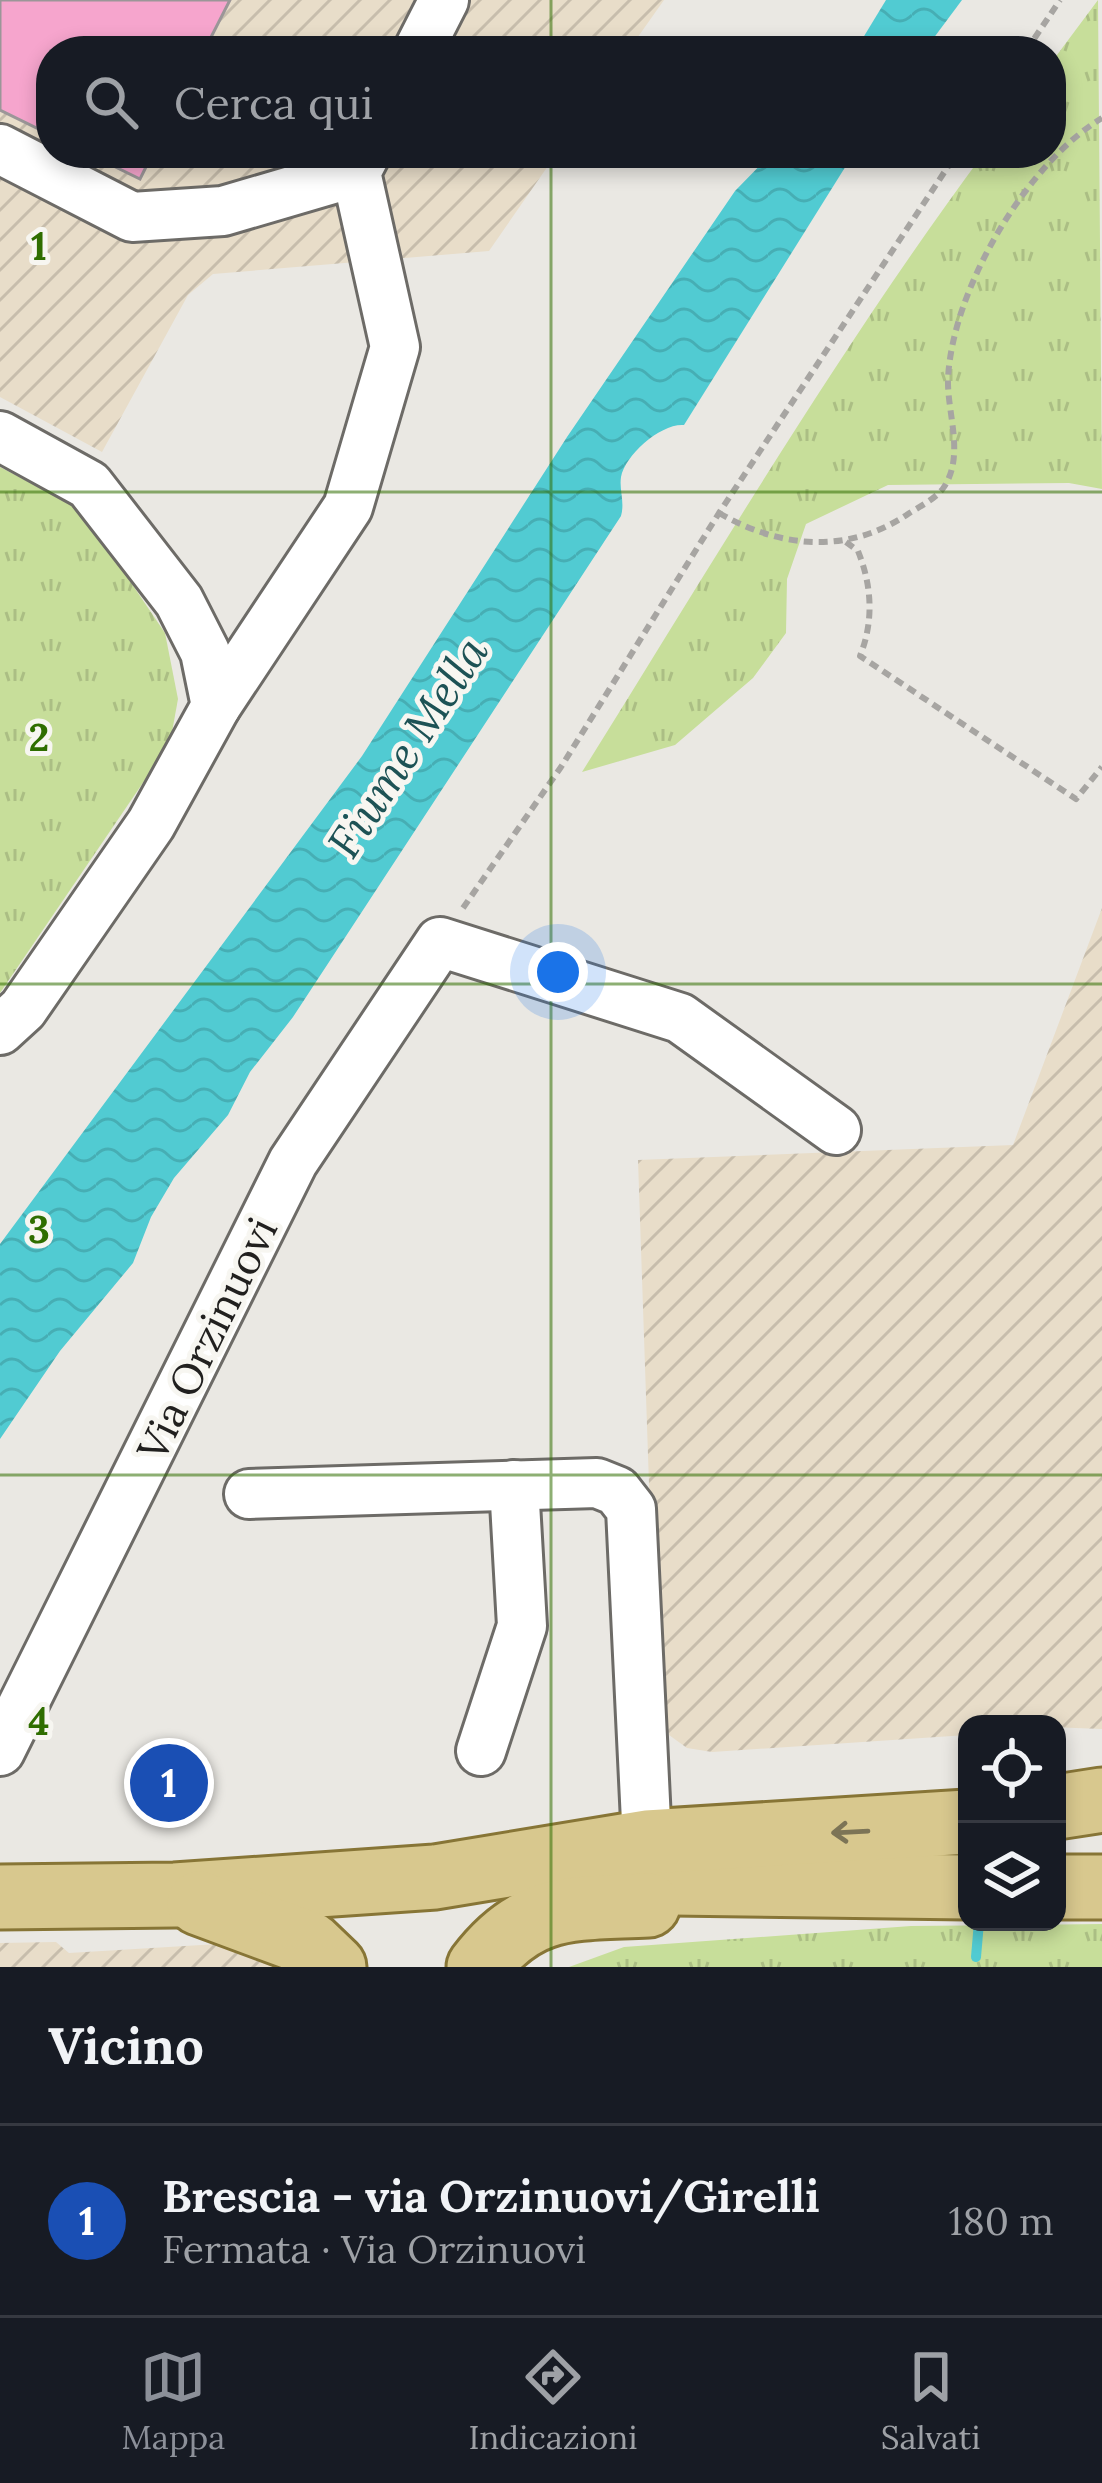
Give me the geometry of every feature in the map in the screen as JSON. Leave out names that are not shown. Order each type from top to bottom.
[{"type":"main road","points":[[1066,1806],[1102,1800]]},
{"type":"main road","points":[[0,1897],[175,1895],[435,1877],[647,1842],[958,1823]]},
{"type":"main road","points":[[435,1877],[743,1886],[958,1886]]},
{"type":"main road","points":[[479,1967],[523,1922],[553,1910],[680,1903],[743,1886]]},
{"type":"main road","points":[[534,1967],[583,1934],[677,1919],[743,1886]]},
{"type":"main road","points":[[1066,1886],[1102,1886]]},
{"type":"main road","points":[[175,1895],[310,1944],[334,1967]]},
{"type":"street","points":[[426,36],[444,0]]},
{"type":"street","points":[[0,149],[36,168]]},
{"type":"street","points":[[37,168],[132,217],[223,211],[347,168]]},
{"type":"street","points":[[0,1030],[23,1009],[151,824],[216,706],[348,507],[394,347],[362,168]]},
{"type":"street","points":[[0,436],[89,485],[179,601],[205,652],[216,706]]},
{"type":"street","points":[[440,942],[680,1018],[836,1130]]},
{"type":"street","name":"Via Orzinuovi","points":[[0,1751],[293,1162],[440,942]]},
{"type":"street","points":[[249,1494],[597,1484],[616,1491],[631,1508],[647,1842]]},
{"type":"street","points":[[481,1751],[522,1626],[514,1485]]},
{"type":"path","points":[[1036,36],[1060,0]]},
{"type":"path","points":[[1066,152],[1102,118]]},
{"type":"path","points":[[440,942],[561,767],[719,513],[947,168]]},
{"type":"path","points":[[719,513],[782,541],[844,541],[898,521],[944,488],[955,449],[948,377],[963,300],[1036,181],[1050,168]]},
{"type":"path","points":[[844,541],[858,551],[866,571],[870,630],[860,656],[1076,799],[1102,767]]},
{"type":"shaded area","points":[[0,0],[664,0],[639,36],[36,36],[36,168],[547,168],[489,251],[213,274],[188,295],[102,452],[0,397]]},
{"type":"shaded area","points":[[1102,908],[1102,1729],[1066,1728],[1066,1715],[958,1715],[958,1736],[712,1752],[687,1748],[669,1735],[656,1691],[638,1160],[1013,1145]]},
{"type":"shaded area","points":[[56,1942],[69,1953],[251,1942],[274,1967],[0,1967],[0,1943]]},
{"type":"green space","points":[[1098,0],[1102,489],[1069,483],[888,485],[806,524],[787,579],[786,633],[753,678],[675,745],[582,772],[827,381],[973,168],[1066,168],[1066,43]]},
{"type":"green space","points":[[0,467],[82,510],[165,633],[178,699],[170,743],[0,993]]},
{"type":"green space","points":[[1066,1924],[1102,1924],[1102,1967],[569,1967],[624,1947],[911,1926],[1066,1931]]},
{"type":"water","points":[[886,0],[962,0],[935,36],[864,36]]},
{"type":"water","name":"Fiume Mella","points":[[757,168],[845,168],[684,425],[655,435],[629,459],[621,477],[621,516],[293,1017],[250,1072],[228,1115],[174,1178],[151,1217],[133,1263],[60,1351],[0,1439],[0,1244],[362,756],[567,437],[735,191]]},
{"type":"building","points":[[0,0],[230,0],[212,36],[36,36],[36,128],[0,110]]},
{"type":"building","points":[[118,168],[146,168],[140,179]]},
{"type":"waterway","points":[[976,1957],[978,1931]]},
{"type":"place","name":"Brescia - via Orzinuovi/Girelli","points":[[169,1783]]}]
